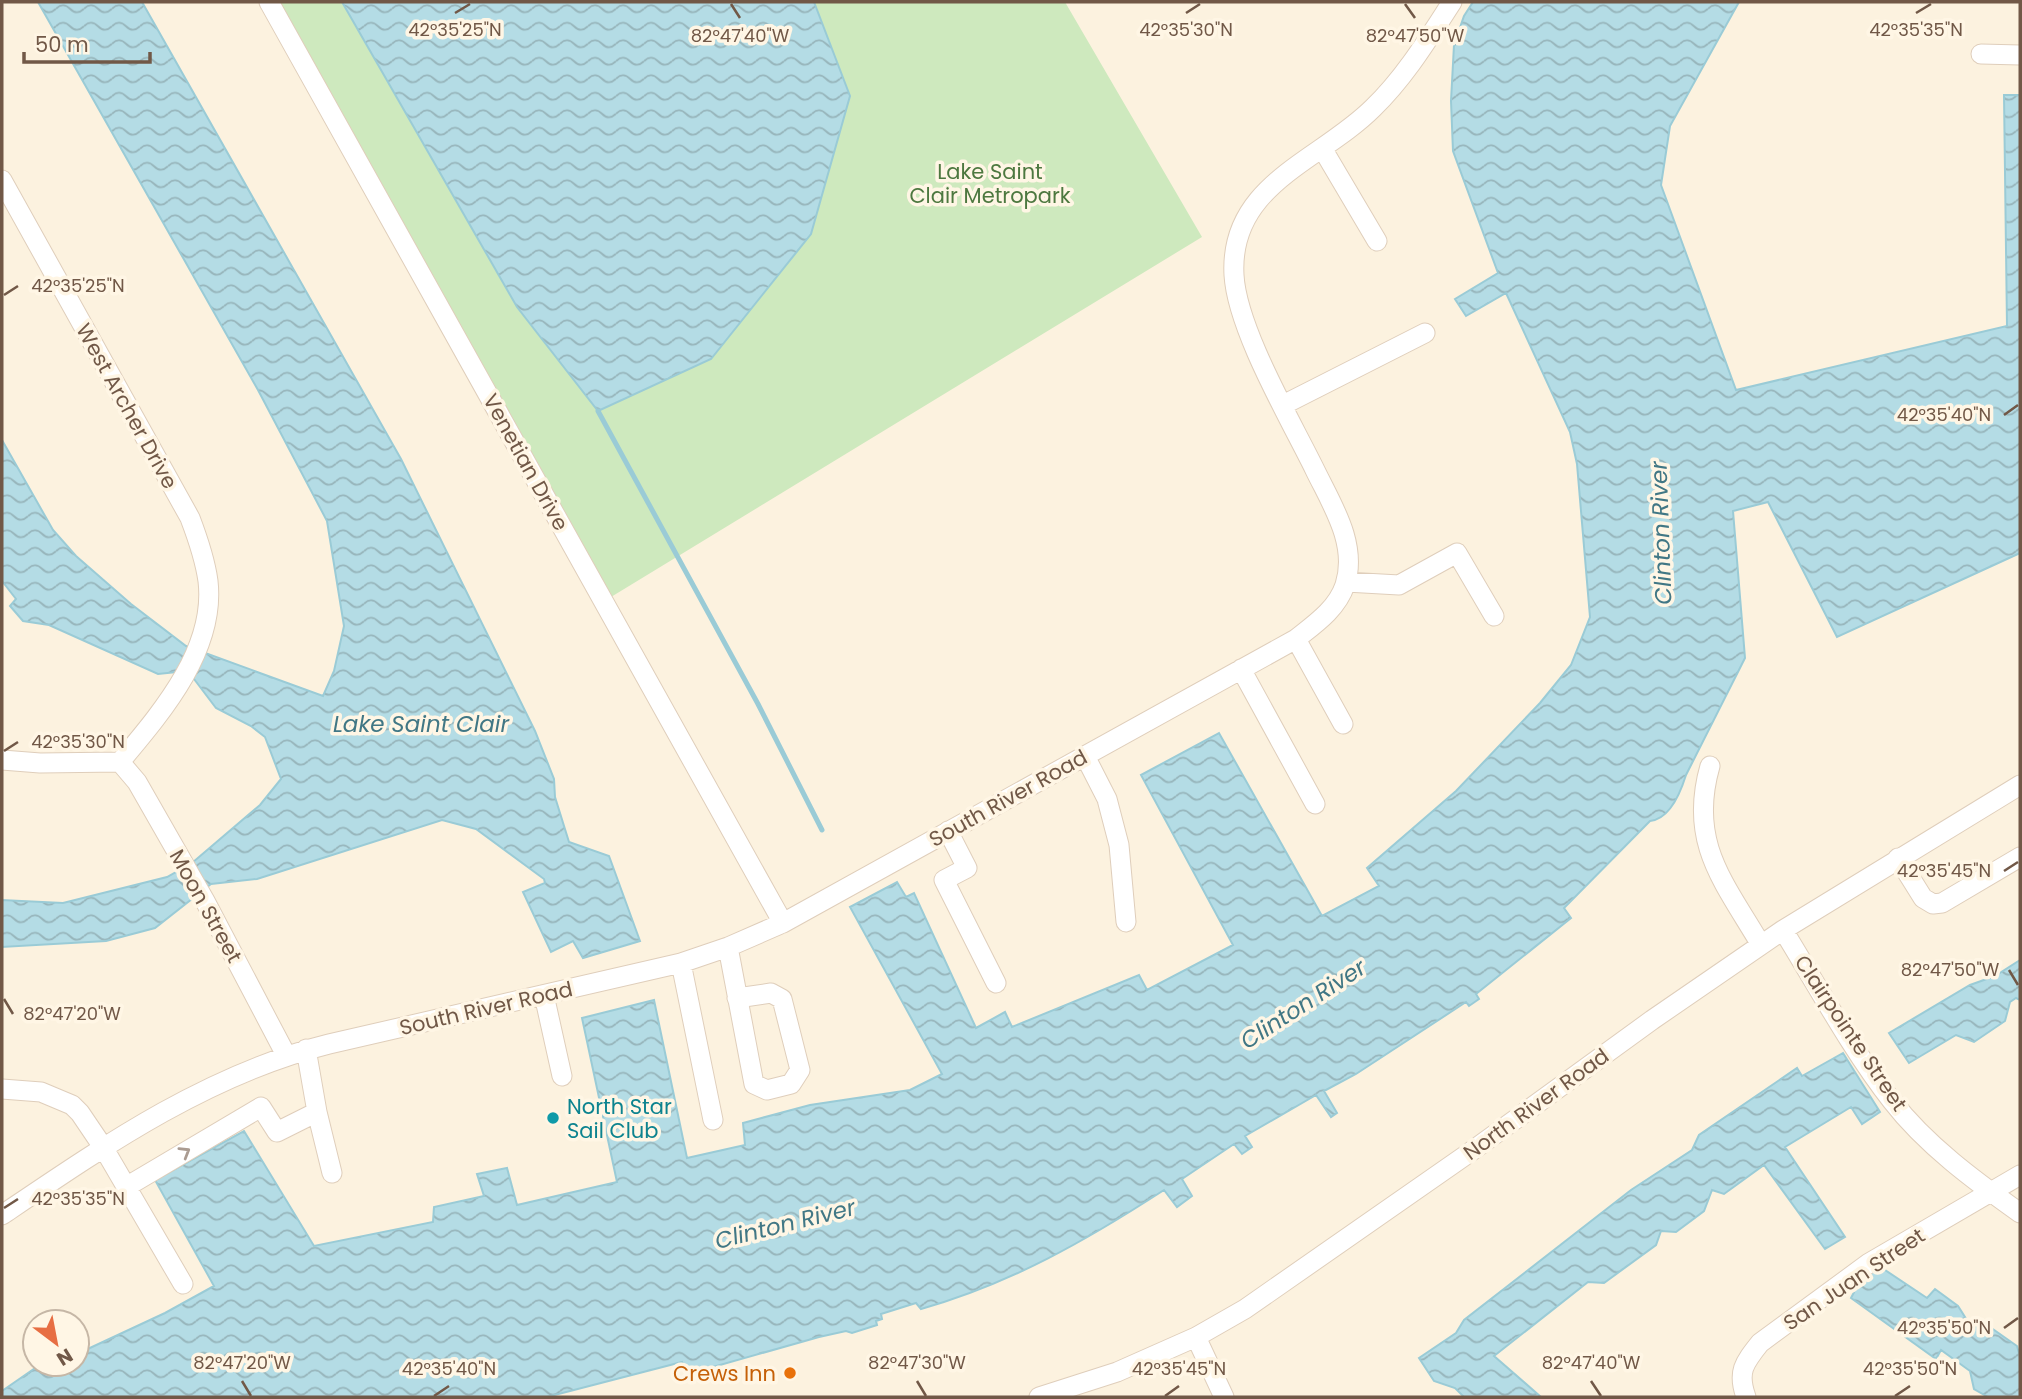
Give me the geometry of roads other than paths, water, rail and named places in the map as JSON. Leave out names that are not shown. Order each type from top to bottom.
[{"type":"street","name":"Venetian Drive","points":[[269,2],[783,923]]},
{"type":"street","name":"South River Road","points":[[2,1215],[103,1147],[232,1076],[286,1055],[681,963],[728,947],[783,923],[1296,639],[1323,618],[1346,582],[1349,554],[1340,521],[1259,354],[1241,310],[1234,277],[1235,250],[1247,214],[1260,197],[1276,181],[1370,111],[1391,91],[1414,62],[1452,2]]},
{"type":"street","points":[[1981,54],[2020,55]]},
{"type":"street","points":[[1322,148],[1377,241]]},
{"type":"street","name":"West Archer Drive","points":[[2,180],[190,518],[201,547],[208,583],[205,618],[198,643],[182,680],[163,711],[120,762]]},
{"type":"street","points":[[1283,405],[1425,333]]},
{"type":"street","points":[[1346,582],[1399,585],[1457,553],[1494,616]]},
{"type":"street","points":[[1296,639],[1343,724]]},
{"type":"street","points":[[1241,669],[1315,804]]},
{"type":"street","points":[[1085,756],[1107,799],[1119,845],[1126,922]]},
{"type":"street","points":[[2,760],[40,763],[120,762]]},
{"type":"street","name":"Moon Street","points":[[120,762],[137,782],[205,901],[286,1055]]},
{"type":"street","points":[[1710,766],[1702,804],[1708,849],[1717,871],[1762,944]]},
{"type":"street","name":"North River Road","points":[[1039,1397],[1117,1372],[1196,1337],[1245,1309],[1762,944],[2020,785]]},
{"type":"street","points":[[948,831],[967,868],[944,880],[996,983]]},
{"type":"street","points":[[1898,858],[1923,898],[1933,904],[1942,903],[2020,857]]},
{"type":"street","name":"Clairpointe Street","points":[[1783,930],[1893,1102],[1924,1136],[2020,1213]]},
{"type":"street","points":[[728,947],[737,998],[754,1084],[768,1090],[791,1084],[800,1070],[782,999],[771,993],[737,998]]},
{"type":"street","points":[[681,963],[713,1120]]},
{"type":"street","points":[[544,995],[562,1076]]},
{"type":"street","points":[[306,1049],[317,1112],[332,1172]]},
{"type":"street","points":[[2,1089],[41,1092],[72,1105],[103,1147],[183,1284]]},
{"type":"street","points":[[126,1187],[261,1107],[277,1132],[317,1112]]},
{"type":"street","name":"San Juan Street","points":[[1746,1397],[1740,1378],[1747,1359],[1760,1343],[1869,1263],[2020,1175]]},
{"type":"street","points":[[1196,1337],[1224,1397]]},
{"type":"water","name":"Lake Saint Clair","points":[[38,2],[142,2],[401,459],[535,731],[554,779],[555,797],[569,842],[609,856],[640,941],[583,958],[573,941],[551,952],[523,892],[545,883],[544,879],[476,829],[442,820],[257,879],[211,884],[155,928],[106,941],[2,947],[2,900],[63,903],[167,877],[192,863],[260,805],[281,779],[265,737],[251,726],[216,708],[194,679],[177,672],[158,674],[49,625],[23,621],[10,606],[16,599],[2,581],[2,440],[53,530],[76,556],[131,604],[186,646],[323,696],[334,671],[344,626],[327,521],[258,390]]},
{"type":"water","points":[[342,2],[814,2],[850,96],[811,234],[711,359],[598,411],[517,307]]},
{"type":"water","name":"Clinton River","points":[[1473,2],[1739,2],[1670,126],[1661,185],[1736,390],[2007,326],[2004,95],[2020,95],[2020,553],[1837,637],[1768,502],[1733,511],[1745,658],[1669,810],[1650,821],[1564,908],[1571,918],[1476,994],[1479,999],[1469,1006],[1466,1002],[1356,1074],[1324,1091],[1337,1113],[1331,1117],[1316,1095],[1245,1136],[1252,1147],[1242,1154],[1234,1144],[1182,1179],[1192,1196],[1177,1207],[1164,1190],[1077,1243],[986,1287],[921,1309],[916,1303],[881,1314],[882,1319],[876,1321],[877,1325],[852,1333],[846,1331],[819,1337],[688,1374],[682,1362],[547,1397],[2,1397],[2,1391],[21,1378],[91,1378],[91,1347],[165,1313],[214,1286],[155,1180],[244,1131],[314,1246],[433,1222],[434,1207],[484,1196],[477,1174],[507,1168],[517,1205],[617,1182],[582,1018],[654,1000],[687,1158],[745,1145],[743,1123],[810,1105],[910,1090],[942,1074],[850,907],[897,882],[906,897],[914,893],[976,1028],[1005,1012],[1012,1027],[1139,975],[1147,990],[1233,945],[1141,775],[1219,733],[1322,916],[1379,886],[1367,868],[1456,791],[1540,703],[1571,665],[1590,617],[1577,464],[1570,432],[1506,293],[1466,316],[1455,299],[1498,273],[1453,151],[1451,101],[1454,45],[1464,16]]},
{"type":"water","points":[[2020,960],[2020,1000],[2016,998],[2010,1002],[2005,1021],[1974,1042],[1956,1035],[1909,1063],[1889,1033],[1970,985],[1995,976]]},
{"type":"water","points":[[1843,1053],[1880,1112],[1862,1124],[1851,1107],[1785,1147],[1845,1237],[1825,1249],[1764,1165],[1724,1194],[1712,1190],[1704,1211],[1676,1232],[1661,1231],[1656,1245],[1604,1283],[1588,1282],[1494,1356],[1541,1397],[1464,1397],[1455,1388],[1434,1381],[1419,1358],[1456,1333],[1464,1320],[1631,1190],[1692,1150],[1699,1135],[1797,1068],[1802,1076]]},
{"type":"water","points":[[1879,1266],[1927,1298],[1935,1289],[1958,1306],[1972,1328],[1984,1323],[2017,1346],[2020,1357],[2020,1397],[1988,1397],[1974,1389],[1970,1371],[1941,1350],[1936,1359],[1851,1298],[1860,1281]]},
{"type":"waterway","points":[[598,411],[758,704],[822,830]]},
{"type":"place","name":"North Star Sail Club","points":[[553,1118]]},
{"type":"place","name":"Crews Inn","points":[[790,1373]]},
{"type":"park label","name":"Lake Saint Clair Metropark","points":[[990,183]]}]
